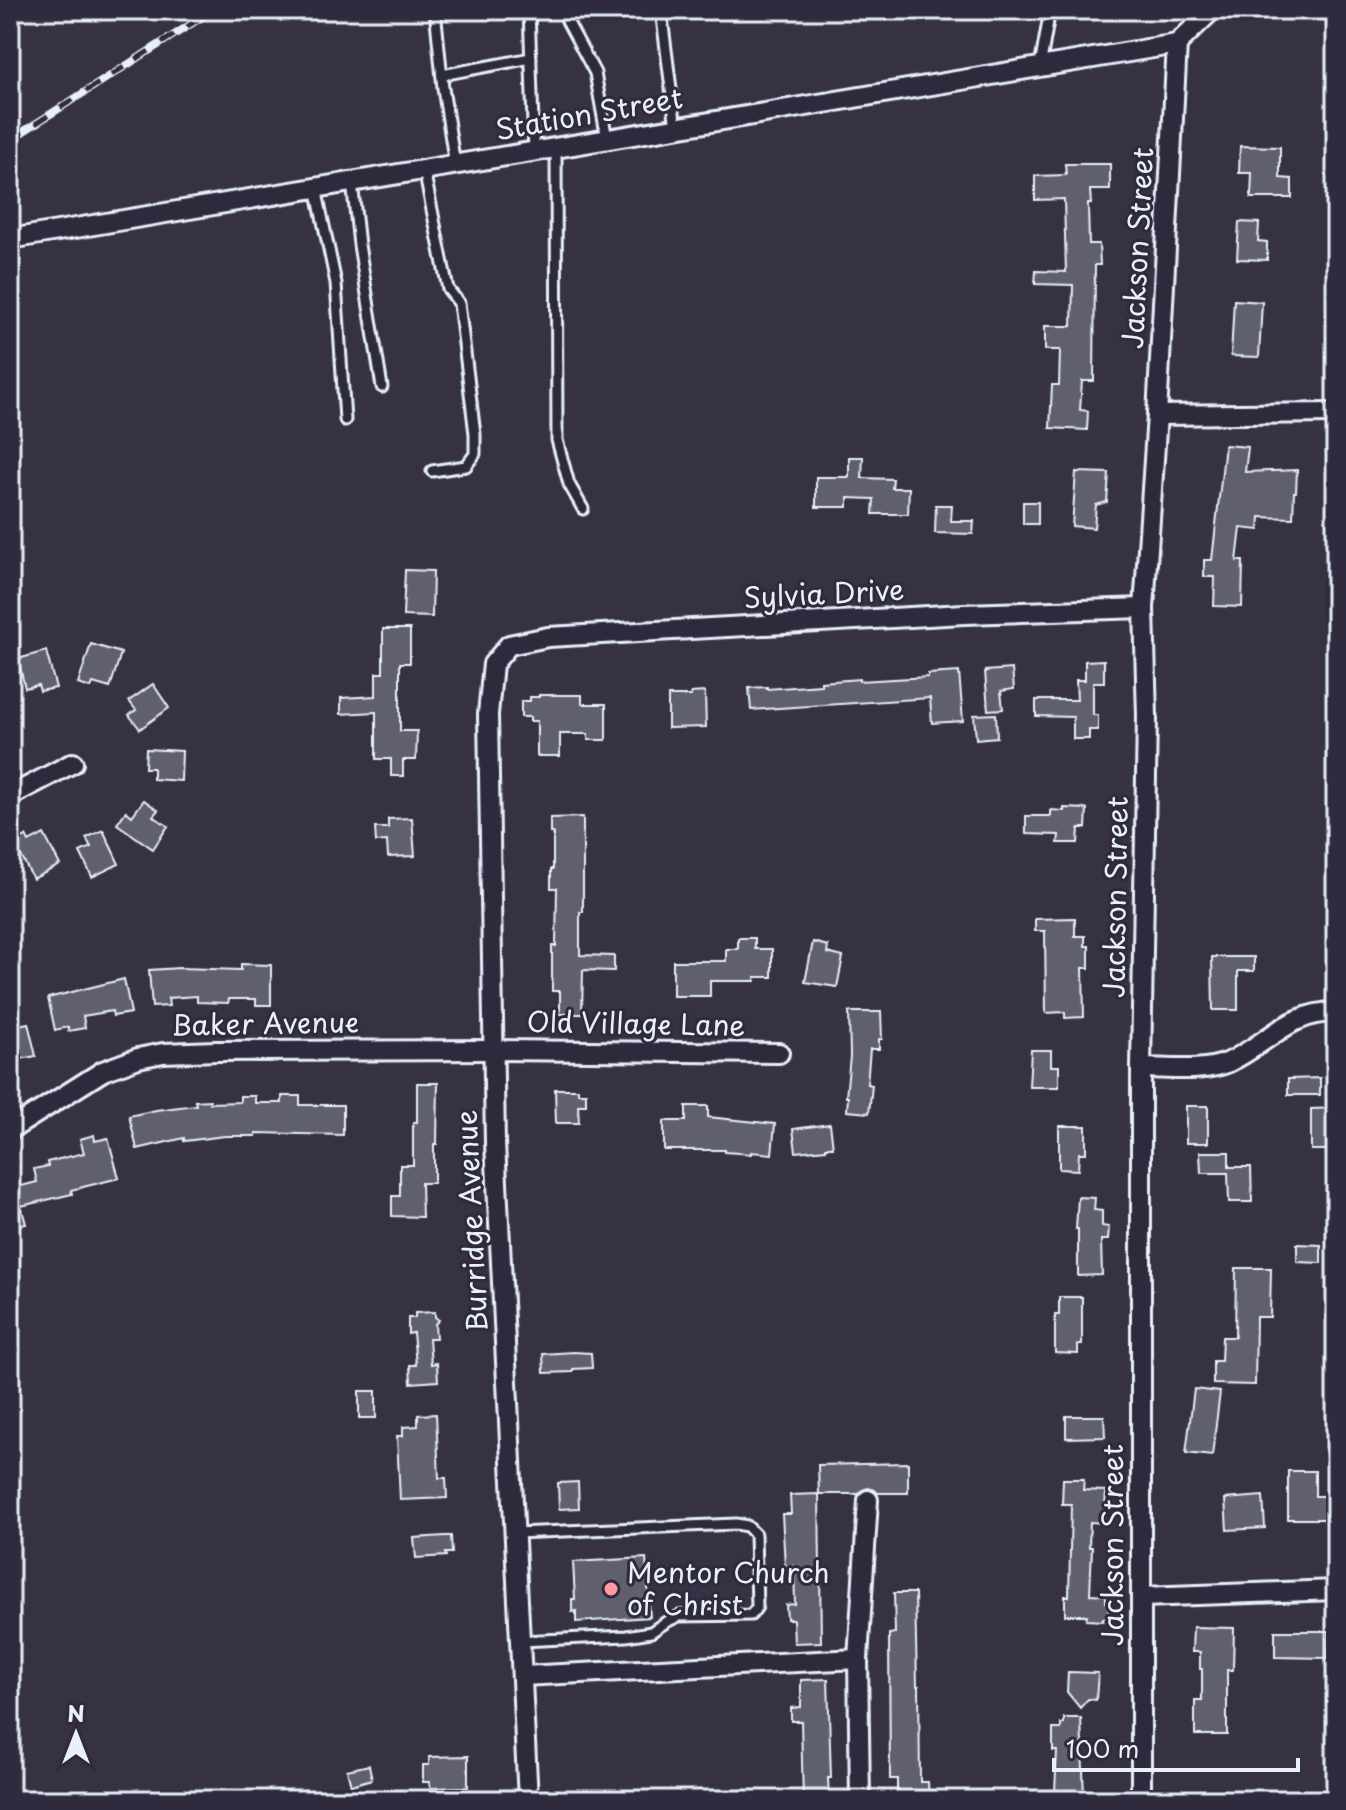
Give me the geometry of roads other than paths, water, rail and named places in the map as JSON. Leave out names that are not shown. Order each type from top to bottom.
[{"type":"street","points":[[1177,44],[1212,10]]},
{"type":"street","name":"Station Street","points":[[10,239],[1177,44]]},
{"type":"street","name":"Jackson Street","points":[[1141,1800],[1141,1068],[1147,717],[1144,608],[1177,44]]},
{"type":"street","points":[[1157,415],[1336,413]]},
{"type":"street","name":"Sylvia Drive","points":[[509,645],[548,637],[964,614],[1144,608]]},
{"type":"street","name":"Burridge Avenue","points":[[509,645],[493,664],[488,714],[495,1143],[528,1800]]},
{"type":"street","points":[[10,796],[73,763]]},
{"type":"street","points":[[1141,1068],[1211,1068],[1244,1053],[1291,1021],[1317,1013],[1336,1012]]},
{"type":"street","name":"Old Village Lane","points":[[494,1050],[779,1053]]},
{"type":"street","name":"Baker Avenue","points":[[10,1130],[103,1071],[163,1053],[494,1050]]},
{"type":"street","points":[[860,1800],[858,1659],[868,1500]]},
{"type":"street","points":[[1142,1597],[1336,1590]]},
{"type":"street","points":[[522,1676],[858,1659]]},
{"type":"lane","points":[[435,10],[455,165]]},
{"type":"lane","points":[[529,10],[534,152]]},
{"type":"lane","points":[[565,10],[567,21],[595,73],[607,139]]},
{"type":"lane","points":[[661,10],[676,128]]},
{"type":"lane","points":[[1040,67],[1050,10]]},
{"type":"lane","points":[[442,75],[531,58]]},
{"type":"lane","points":[[556,148],[557,440],[569,484],[583,509]]},
{"type":"lane","points":[[424,170],[448,289],[459,303],[475,434],[475,454],[466,466],[432,471]]},
{"type":"lane","points":[[352,182],[382,387]]},
{"type":"lane","points":[[316,188],[336,283],[345,420]]},
{"type":"lane","points":[[515,1533],[736,1524],[747,1526],[755,1534],[757,1607],[751,1615],[679,1616],[651,1632],[626,1636],[521,1641]]},
{"type":"railway","points":[[10,140],[213,10]]},
{"type":"place","name":"Mentor Church of Christ","points":[[611,1589]]}]
